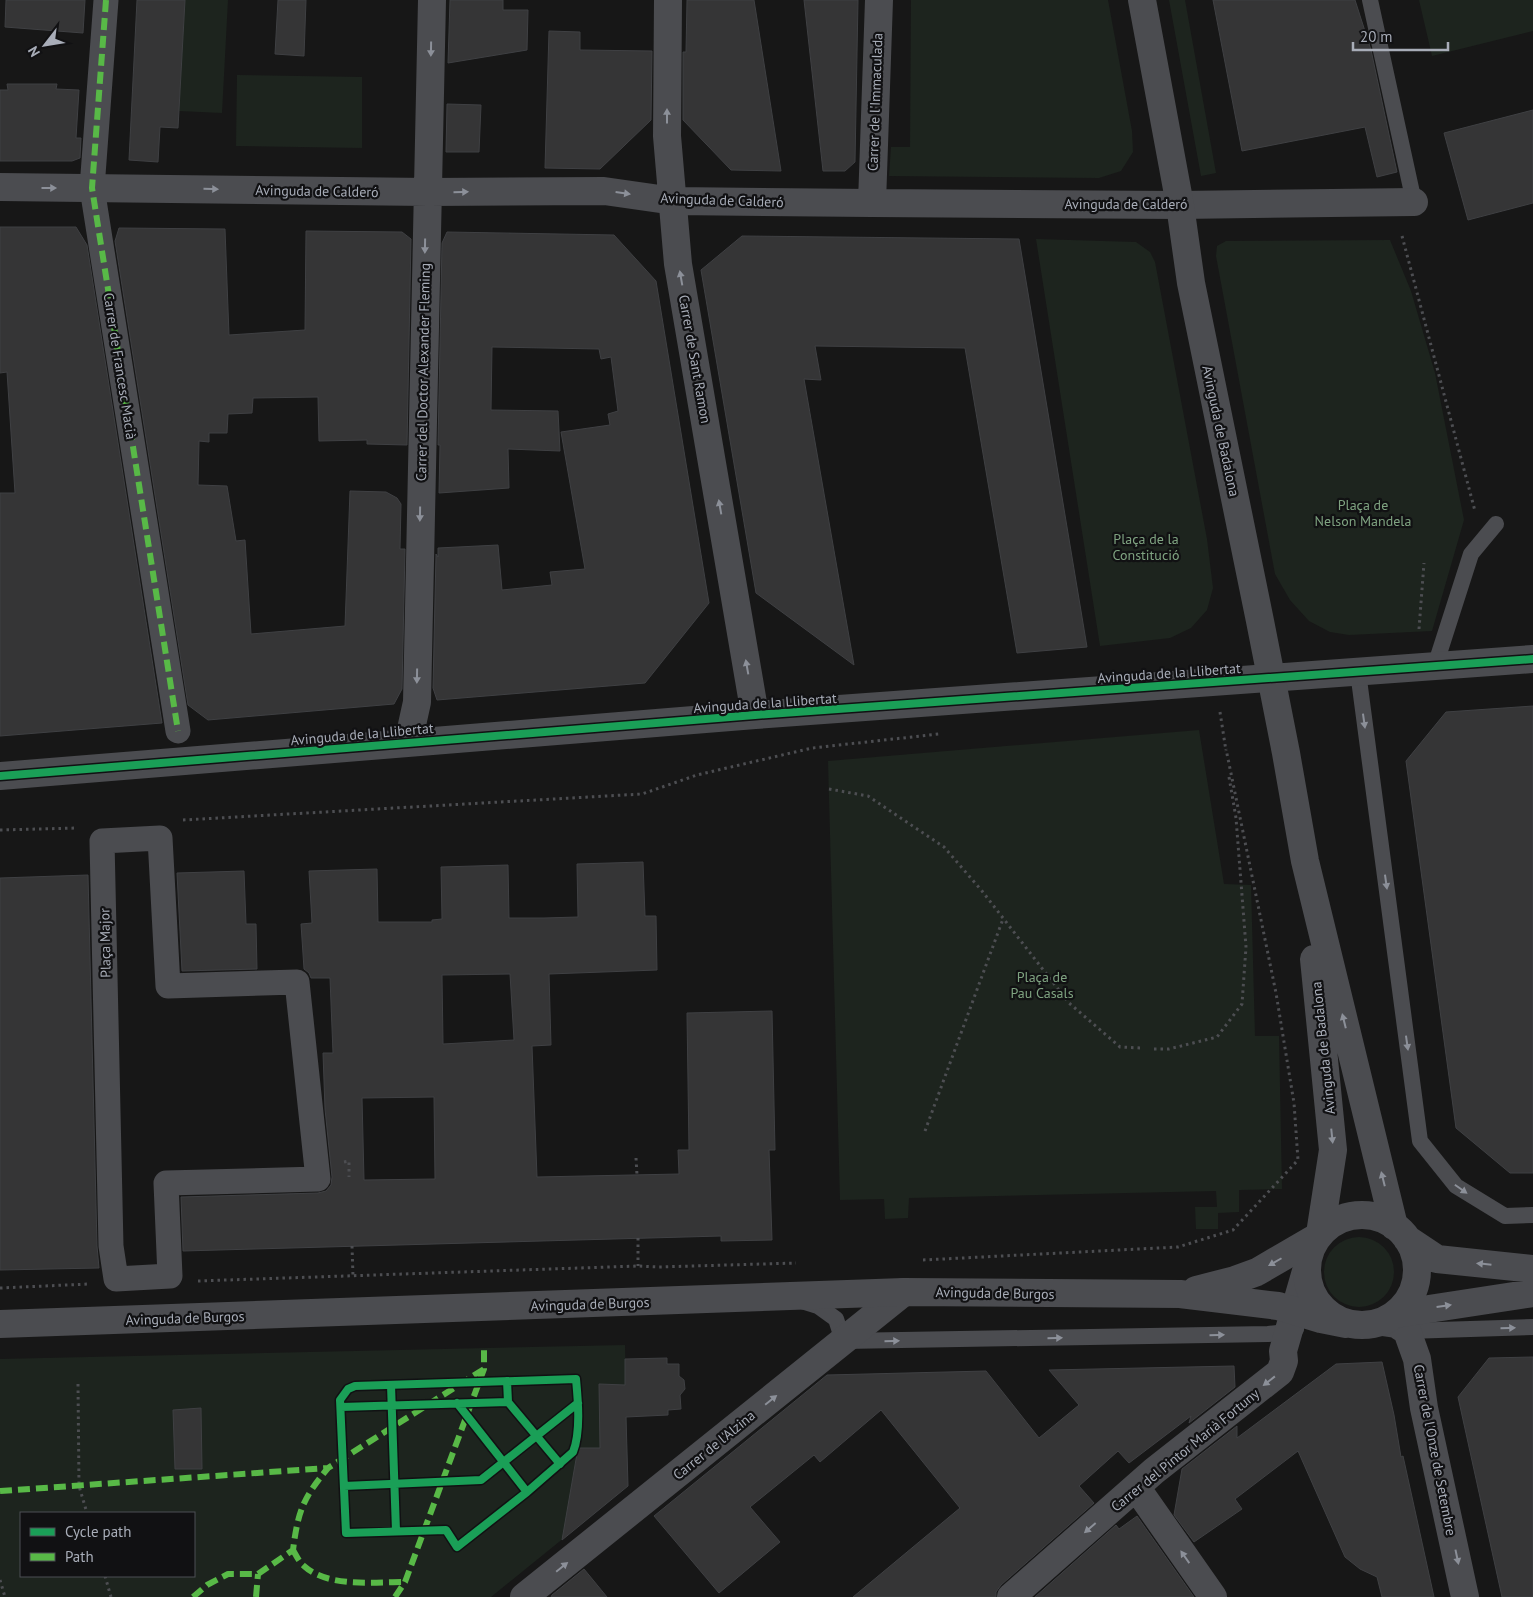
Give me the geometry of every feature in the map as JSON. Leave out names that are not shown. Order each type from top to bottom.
[{"type":"street","name":"Carrer de Francesc Macià","points":[[106,0],[92,188],[178,730]]},
{"type":"street","name":"Carrer del Doctor Alexander Fleming","points":[[408,743],[417,702],[432,0]]},
{"type":"street","name":"Carrer de Sant Ramon","points":[[668,0],[667,136],[678,264],[755,715]]},
{"type":"street","name":"Carrer de l'Immaculada","points":[[872,203],[878,0]]},
{"type":"street","name":"Avinguda de Badalona","points":[[1142,0],[1180,205],[1191,283],[1271,678],[1305,861],[1401,1232]]},
{"type":"street","name":"Avinguda de Calderó","points":[[0,187],[428,192],[604,190],[674,201],[1180,205],[1414,202]]},
{"type":"street","name":"Avinguda de la Llibertat","points":[[0,776],[755,715],[1533,659]]},
{"type":"street","name":"Plaça Major","points":[[160,838],[168,986],[297,982],[318,1179],[166,1182],[170,1276],[116,1279],[111,1246],[102,841],[160,838]]},
{"type":"street","name":"Avinguda de Badalona","points":[[1305,861],[1334,1150],[1319,1236]]},
{"type":"street","points":[[1533,1269],[1437,1259],[1379,1217],[1352,1215],[1331,1224],[1319,1236],[1306,1271],[1309,1289],[1317,1304],[1334,1321],[1358,1326],[1395,1322],[1533,1293]]},
{"type":"street","points":[[1395,1322],[1414,1286],[1417,1270],[1414,1254],[1401,1232]]},
{"type":"street","name":"Avinguda de Burgos","points":[[1180,1294],[1235,1280],[1257,1272],[1319,1236]]},
{"type":"street","name":"Carrer del Pintor Marià Fortuny","points":[[1011,1597],[1154,1471],[1280,1372],[1284,1361],[1283,1351],[1306,1271]]},
{"type":"street","name":"Avinguda de Burgos","points":[[0,1324],[904,1292],[1180,1294],[1278,1306],[1291,1321],[1334,1321]]},
{"type":"street","name":"Carrer de l'Alzina","points":[[524,1597],[904,1292]]},
{"type":"street","name":"Carrer de l'Onze de Setembre","points":[[1395,1322],[1417,1359],[1424,1408],[1465,1597]]},
{"type":"street","points":[[1136,1487],[1213,1597]]},
{"type":"lane","points":[[1370,0],[1414,202]]},
{"type":"lane","points":[[1435,666],[1471,554],[1496,524]]},
{"type":"lane","points":[[1358,672],[1420,1141],[1456,1186],[1505,1216],[1533,1215]]},
{"type":"lane","points":[[791,1297],[818,1306],[836,1319],[844,1342],[1268,1334],[1291,1321]]},
{"type":"lane","points":[[1395,1322],[1533,1327]]},
{"type":"path","points":[[1402,236],[1483,540]]},
{"type":"path","points":[[1418,637],[1424,563]]},
{"type":"path","points":[[1154,1049],[1169,1049],[1217,1037],[1242,1004],[1246,947],[1236,818],[1220,711]]},
{"type":"path","points":[[174,821],[642,794],[697,775],[812,748]]},
{"type":"path","points":[[914,1260],[1178,1247],[1233,1230],[1298,1160],[1294,1103],[1276,993],[1226,749]]},
{"type":"path","points":[[828,789],[868,796],[944,847],[982,891],[1069,1003],[1120,1047],[1141,1048]]},
{"type":"path","points":[[0,830],[86,827]]},
{"type":"path","points":[[925,1131],[1003,919]]},
{"type":"path","points":[[636,1158],[637,1175]]},
{"type":"path","points":[[638,1238],[638,1266]]},
{"type":"path","points":[[352,1246],[353,1276]]},
{"type":"path","points":[[190,1281],[638,1266],[806,1263]]},
{"type":"path","points":[[0,1288],[95,1284]]},
{"type":"path","points":[[78,1384],[79,1486],[87,1512]]},
{"type":"path","points":[[105,1577],[111,1597]]},
{"type":"path","points":[[0,1580],[5,1597]]},
{"type":"green space","points":[[185,0],[228,0],[222,113],[179,111]]},
{"type":"green space","points":[[911,0],[1108,0],[1132,131],[1133,152],[1121,171],[1099,178],[889,176],[891,147],[910,147]]},
{"type":"green space","points":[[1169,0],[1185,0],[1216,173],[1201,176]]},
{"type":"green space","points":[[1419,0],[1533,0],[1533,31],[1432,56]]},
{"type":"green space","points":[[237,75],[362,77],[362,148],[236,146]]},
{"type":"green space","name":"Plaça de la Constitució","points":[[1036,239],[1136,242],[1150,252],[1155,262],[1207,539],[1213,588],[1207,610],[1191,628],[1170,638],[1100,646]]},
{"type":"green space","name":"Plaça de Nelson Mandela","points":[[1390,240],[1411,291],[1435,373],[1464,520],[1432,631],[1349,635],[1330,632],[1309,621],[1290,600],[1275,574],[1216,256],[1217,246],[1226,241]]},
{"type":"green space","name":"Plaça de Pau Casals","points":[[1199,730],[1224,884],[1251,885],[1255,1036],[1279,1036],[1282,1189],[1239,1190],[1239,1212],[1218,1213],[1218,1229],[1196,1229],[1195,1207],[1217,1207],[1216,1191],[909,1198],[908,1218],[885,1219],[884,1199],[840,1200],[828,761]]},
{"type":"green space","points":[[1352,1237],[1366,1237],[1379,1243],[1388,1252],[1394,1265],[1392,1285],[1384,1297],[1366,1307],[1352,1307],[1339,1301],[1330,1292],[1324,1279],[1324,1265],[1330,1252],[1339,1243]]},
{"type":"green space","points":[[625,1345],[628,1486],[491,1597],[0,1597],[0,1359]]},
{"type":"building","points":[[6,0],[85,0],[83,33],[5,27]]},
{"type":"building","points":[[137,0],[185,0],[178,128],[160,127],[158,162],[129,160]]},
{"type":"building","points":[[278,0],[306,0],[304,56],[275,54]]},
{"type":"building","points":[[450,0],[503,0],[503,10],[528,10],[527,50],[448,63]]},
{"type":"building","points":[[687,0],[754,0],[781,171],[731,170],[683,120],[683,52],[686,52]]},
{"type":"building","points":[[804,0],[858,0],[855,162],[845,171],[823,171]]},
{"type":"building","points":[[1213,0],[1355,0],[1371,50],[1397,172],[1377,177],[1365,127],[1242,151]]},
{"type":"building","points":[[549,31],[580,32],[580,50],[652,51],[651,120],[600,169],[545,168]]},
{"type":"building","points":[[7,84],[57,84],[56,89],[79,90],[76,138],[81,138],[80,158],[72,161],[0,161],[0,90],[8,90]]},
{"type":"building","points":[[447,104],[481,105],[479,152],[446,152]]},
{"type":"building","points":[[1533,110],[1533,203],[1468,220],[1444,133]]},
{"type":"building","points":[[0,227],[76,227],[87,245],[162,723],[0,736],[0,493],[15,493],[7,372],[0,373]]},
{"type":"building","points":[[119,228],[225,229],[229,335],[305,330],[306,231],[402,232],[411,239],[407,445],[367,444],[367,440],[319,441],[318,397],[253,398],[252,413],[228,414],[227,433],[209,433],[209,442],[199,441],[198,485],[227,486],[236,541],[245,540],[251,634],[345,626],[350,491],[386,492],[397,498],[401,504],[400,549],[405,549],[402,689],[394,704],[208,720],[188,705],[115,241]]},
{"type":"building","points":[[447,232],[614,235],[656,281],[709,603],[645,683],[437,700],[433,688],[436,554],[438,557],[438,548],[498,545],[502,590],[552,585],[550,572],[585,569],[561,432],[610,425],[608,414],[618,411],[611,357],[601,359],[599,349],[492,347],[491,410],[558,411],[560,451],[508,449],[509,488],[439,493],[440,445],[438,445],[442,243]]},
{"type":"building","points":[[742,236],[1019,239],[1087,647],[1017,653],[965,348],[815,346],[821,380],[804,379],[854,665],[756,593],[701,270]]},
{"type":"building","points":[[1533,706],[1533,1173],[1510,1173],[1456,1128],[1406,761],[1446,712]]},
{"type":"building","points":[[643,862],[645,916],[656,916],[657,970],[549,974],[551,1045],[532,1046],[537,1177],[679,1174],[678,1150],[689,1150],[687,1013],[772,1011],[775,1150],[769,1150],[772,1240],[721,1241],[721,1236],[183,1251],[181,1197],[318,1193],[326,1191],[331,1185],[323,1053],[333,1053],[330,978],[311,978],[304,969],[301,924],[312,923],[309,871],[377,869],[378,922],[432,922],[432,920],[442,919],[441,867],[508,865],[509,918],[578,917],[577,864]],"holes":[[[510,974],[514,1040],[443,1044],[442,975]],[[434,1097],[435,1179],[364,1180],[362,1098]]]},
{"type":"building","points":[[244,871],[246,924],[256,924],[257,969],[182,971],[177,873]]},
{"type":"building","points":[[88,875],[99,1268],[0,1270],[0,878]]},
{"type":"building","points":[[1533,1357],[1533,1597],[1502,1597],[1458,1397],[1489,1358]]},
{"type":"building","points":[[667,1358],[667,1364],[679,1364],[679,1376],[684,1380],[685,1389],[680,1395],[681,1409],[668,1410],[668,1415],[626,1417],[628,1486],[562,1540],[578,1448],[600,1448],[599,1384],[625,1385],[625,1359]]},
{"type":"building","points":[[1382,1362],[1401,1457],[1403,1456],[1434,1597],[1382,1597],[1377,1577],[1360,1569],[1345,1557],[1298,1451],[1235,1499],[1242,1509],[1194,1542],[1174,1515],[1182,1469],[1237,1426],[1237,1438],[1336,1364]]},
{"type":"building","points":[[1234,1366],[1235,1387],[1189,1423],[1191,1416],[1129,1463],[1118,1451],[1079,1486],[1094,1503],[1001,1585],[996,1592],[996,1597],[853,1597],[960,1508],[881,1410],[820,1462],[814,1455],[750,1507],[780,1542],[719,1593],[654,1516],[827,1375],[986,1371],[1039,1438],[1079,1405],[1049,1370]]},
{"type":"building","points":[[201,1408],[202,1469],[175,1469],[173,1410]]},
{"type":"building","points":[[1137,1516],[1194,1597],[1035,1597],[1116,1525],[1119,1529]]},
{"type":"building","points":[[584,1569],[607,1597],[551,1597],[552,1595]]},
{"type":"marked path","points":[[106,0],[92,188],[178,731]]},
{"type":"marked path","points":[[395,1597],[405,1582],[484,1369],[484,1348]]},
{"type":"marked path","points":[[193,1597],[207,1585],[228,1574],[258,1574],[293,1550],[297,1525],[303,1506],[307,1497],[328,1468],[484,1369]]},
{"type":"marked path","points":[[0,1491],[328,1468]]},
{"type":"marked path","points":[[293,1550],[304,1566],[326,1578],[366,1583],[405,1582]]},
{"type":"marked path","points":[[256,1597],[258,1574]]},
{"type":"cycle path","points":[[0,776],[755,715],[1533,659]]},
{"type":"cycle path","points":[[576,1379],[578,1426],[573,1452],[527,1492],[457,1547],[446,1530],[346,1533],[340,1400],[348,1389],[355,1386],[576,1379]]},
{"type":"cycle path","points":[[507,1381],[508,1402],[560,1464]]},
{"type":"cycle path","points":[[391,1385],[396,1531]]},
{"type":"cycle path","points":[[341,1407],[508,1402]]},
{"type":"cycle path","points":[[457,1403],[527,1492]]},
{"type":"cycle path","points":[[344,1486],[481,1480],[578,1403]]}]
